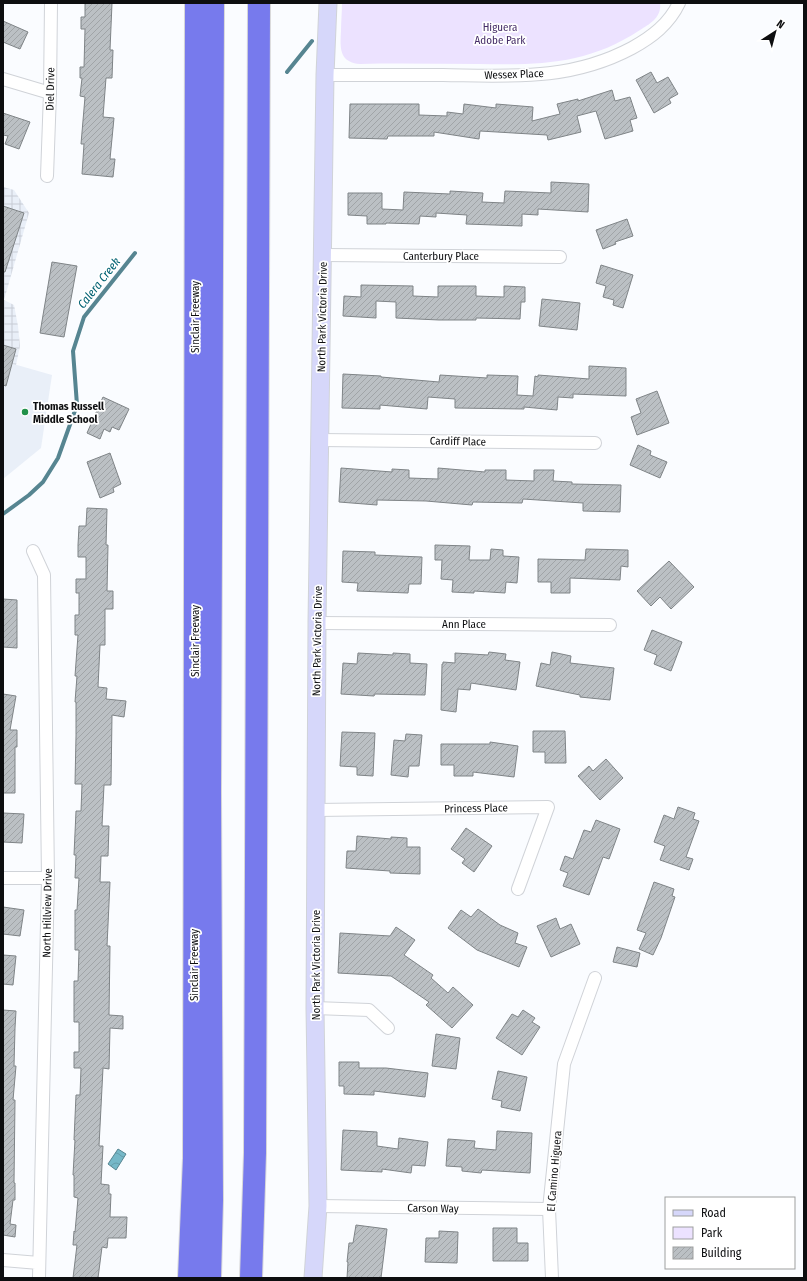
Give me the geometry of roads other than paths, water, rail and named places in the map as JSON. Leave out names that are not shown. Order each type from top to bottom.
[{"type":"highway","name":"Sinclair Freeway","points":[[189,1278],[194,1158],[196,3]]},
{"type":"highway","points":[[210,1278],[212,1200],[210,784],[213,3]]},
{"type":"highway","points":[[251,1278],[255,1145],[259,3]]},
{"type":"street","name":"Diel Drive","points":[[47,176],[51,3]]},
{"type":"street","name":"North Park Victoria Drive","points":[[313,1278],[318,1206],[315,1008],[317,623],[325,75],[328,3]]},
{"type":"street","name":"Wessex Place","points":[[325,75],[504,76],[540,74],[571,70],[596,64],[645,41],[666,25],[679,3]]},
{"type":"street","points":[[3,79],[50,92]]},
{"type":"street","name":"Canterbury Place","points":[[323,255],[560,256]]},
{"type":"street","name":"Cardiff Place","points":[[320,440],[595,443]]},
{"type":"street","name":"North Hillview Drive","points":[[33,551],[44,575],[48,878],[38,1278]]},
{"type":"street","name":"Ann Place","points":[[317,623],[610,625]]},
{"type":"street","name":"Princess Place","points":[[316,810],[548,807],[518,889]]},
{"type":"street","points":[[3,878],[48,878]]},
{"type":"street","name":"El Camino Higuera","points":[[552,1278],[549,1209],[564,1064],[595,978]]},
{"type":"street","points":[[315,1008],[368,1010],[388,1028]]},
{"type":"street","name":"Carson Way","points":[[318,1206],[549,1209]]},
{"type":"street","points":[[3,1260],[39,1263]]},
{"type":"water","points":[[118,1149],[126,1154],[116,1170],[108,1164]]},
{"type":"waterway","name":"Calera Creek","points":[[287,72],[312,41]]},
{"type":"waterway","name":"Calera Creek","points":[[3,514],[29,495],[43,482],[58,458],[77,405],[73,351],[84,317],[135,253]]},
{"type":"place","name":"Thomas Russell Middle School","points":[[25,412]]},
{"type":"park label","name":"Higuera Adobe Park","points":[[500,33]]}]
